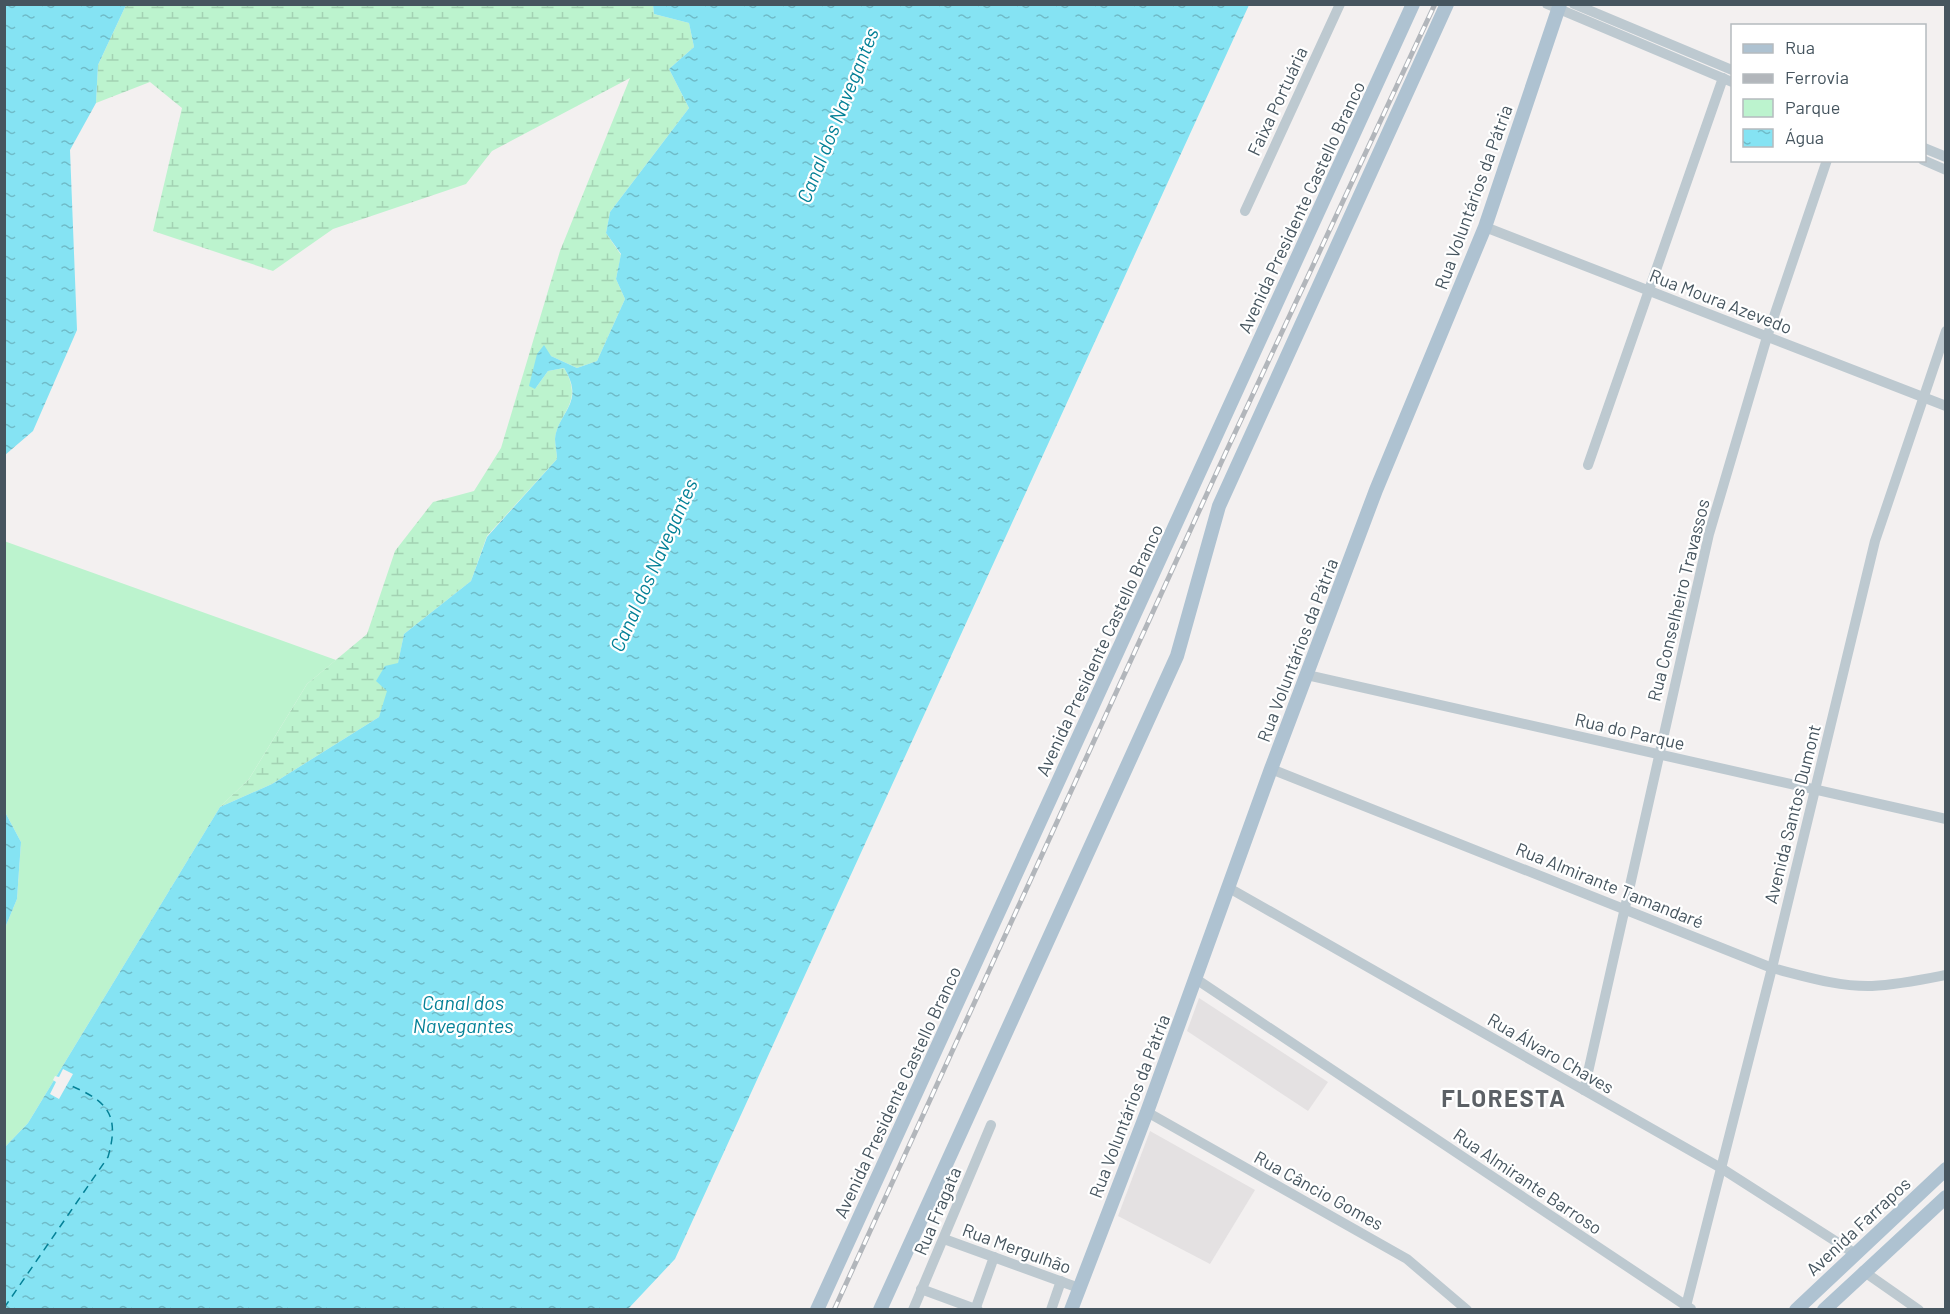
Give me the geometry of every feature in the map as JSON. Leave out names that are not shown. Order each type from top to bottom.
[{"type":"main road","name":"Avenida Presidente Castello Branco","points":[[817,1310],[1413,4]]},
{"type":"main road","points":[[880,1310],[1177,656],[1219,506],[1447,4]]},
{"type":"main road","name":"Rua Voluntários da Pátria","points":[[1071,1310],[1148,1112],[1271,769],[1376,490],[1485,227],[1555,6]]},
{"type":"main road","name":"Avenida Farrapos","points":[[1796,1310],[1854,1253],[1946,1169]]},
{"type":"main road","name":"Avenida Farrapos","points":[[1824,1310],[1863,1270],[1946,1197]]},
{"type":"street","name":"Faixa Portuária","points":[[1245,211],[1340,4]]},
{"type":"street","points":[[1574,4],[1731,70]]},
{"type":"street","points":[[1555,6],[1728,80],[1648,291],[1588,465]]},
{"type":"street","points":[[1926,149],[1946,157]]},
{"type":"street","points":[[1926,161],[1946,170]]},
{"type":"street","name":"Rua Conselheiro Travassos","points":[[1584,1090],[1709,534],[1767,337],[1826,162]]},
{"type":"street","name":"Rua Moura Azevedo","points":[[1485,227],[1946,406]]},
{"type":"street","name":"Avenida Santos Dumont","points":[[1688,1308],[1875,541],[1946,331]]},
{"type":"street","name":"Rua do Parque","points":[[1307,675],[1946,819]]},
{"type":"street","name":"Rua Almirante Tamandaré","points":[[1271,769],[1772,968],[1834,983],[1871,986],[1902,984],[1946,975]]},
{"type":"street","name":"Rua Álvaro Chaves","points":[[1229,888],[1721,1168],[1854,1253]]},
{"type":"street","name":"Rua Almirante Barroso","points":[[1196,979],[1688,1308]]},
{"type":"street","name":"Rua Câncio Gomes","points":[[1148,1112],[1407,1259],[1467,1310]]},
{"type":"street","name":"Rua Fragata","points":[[913,1310],[991,1125]]},
{"type":"street","name":"Rua Mergulhão","points":[[944,1239],[1079,1288]]},
{"type":"street","points":[[921,1289],[976,1309],[994,1257]]},
{"type":"street","points":[[1863,1270],[1905,1306],[1919,1310]]},
{"type":"street","points":[[1051,1310],[1061,1281]]},
{"type":"shaded area","points":[[1199,998],[1328,1082],[1308,1111],[1187,1031]]},
{"type":"shaded area","points":[[1150,1131],[1255,1190],[1210,1264],[1118,1216]]},
{"type":"green space","points":[[126,5],[653,5],[654,14],[689,23],[694,47],[669,69],[689,108],[610,212],[606,233],[621,255],[616,279],[625,299],[597,361],[577,368],[551,356],[535,389],[548,371],[564,368],[570,380],[571,399],[555,439],[557,459],[487,536],[471,581],[404,634],[398,664],[379,717],[272,784],[220,807],[249,779],[307,684],[367,634],[395,551],[433,502],[474,491],[501,448],[560,251],[630,78],[492,151],[466,184],[333,229],[273,271],[153,231],[182,108],[150,82],[96,103],[98,65]]},
{"type":"green space","points":[[4,541],[336,660],[307,684],[249,779],[220,807],[28,1123],[5,1147],[5,928],[17,899],[21,842],[5,812]]},
{"type":"water","points":[[5,4],[126,5],[98,65],[96,103],[70,150],[77,330],[33,431],[5,455]]},
{"type":"water","name":"Canal dos Navegantes","points":[[653,5],[1249,5],[675,1259],[628,1309],[5,1310],[5,1147],[28,1123],[220,807],[272,784],[379,717],[387,691],[376,681],[385,666],[398,663],[404,634],[471,581],[487,537],[557,459],[555,439],[572,399],[572,390],[564,368],[548,371],[535,389],[529,386],[537,354],[544,345],[551,356],[577,368],[597,361],[625,299],[616,279],[621,254],[606,233],[610,212],[689,108],[669,69],[694,47],[689,23],[654,14]]},
{"type":"water","points":[[5,812],[21,842],[17,899],[5,928]]},
{"type":"pier","points":[[63,1069],[73,1074],[59,1099],[50,1094],[56,1082],[53,1080],[55,1076],[59,1077]]},
{"type":"ferry route","points":[[4,1308],[108,1157],[112,1142],[112,1129],[111,1118],[107,1110],[91,1096],[67,1084]]},
{"type":"railway","points":[[834,1310],[1226,452],[1435,4]]},
{"type":"district","name":"FLORESTA","points":[[1504,1097]]}]
